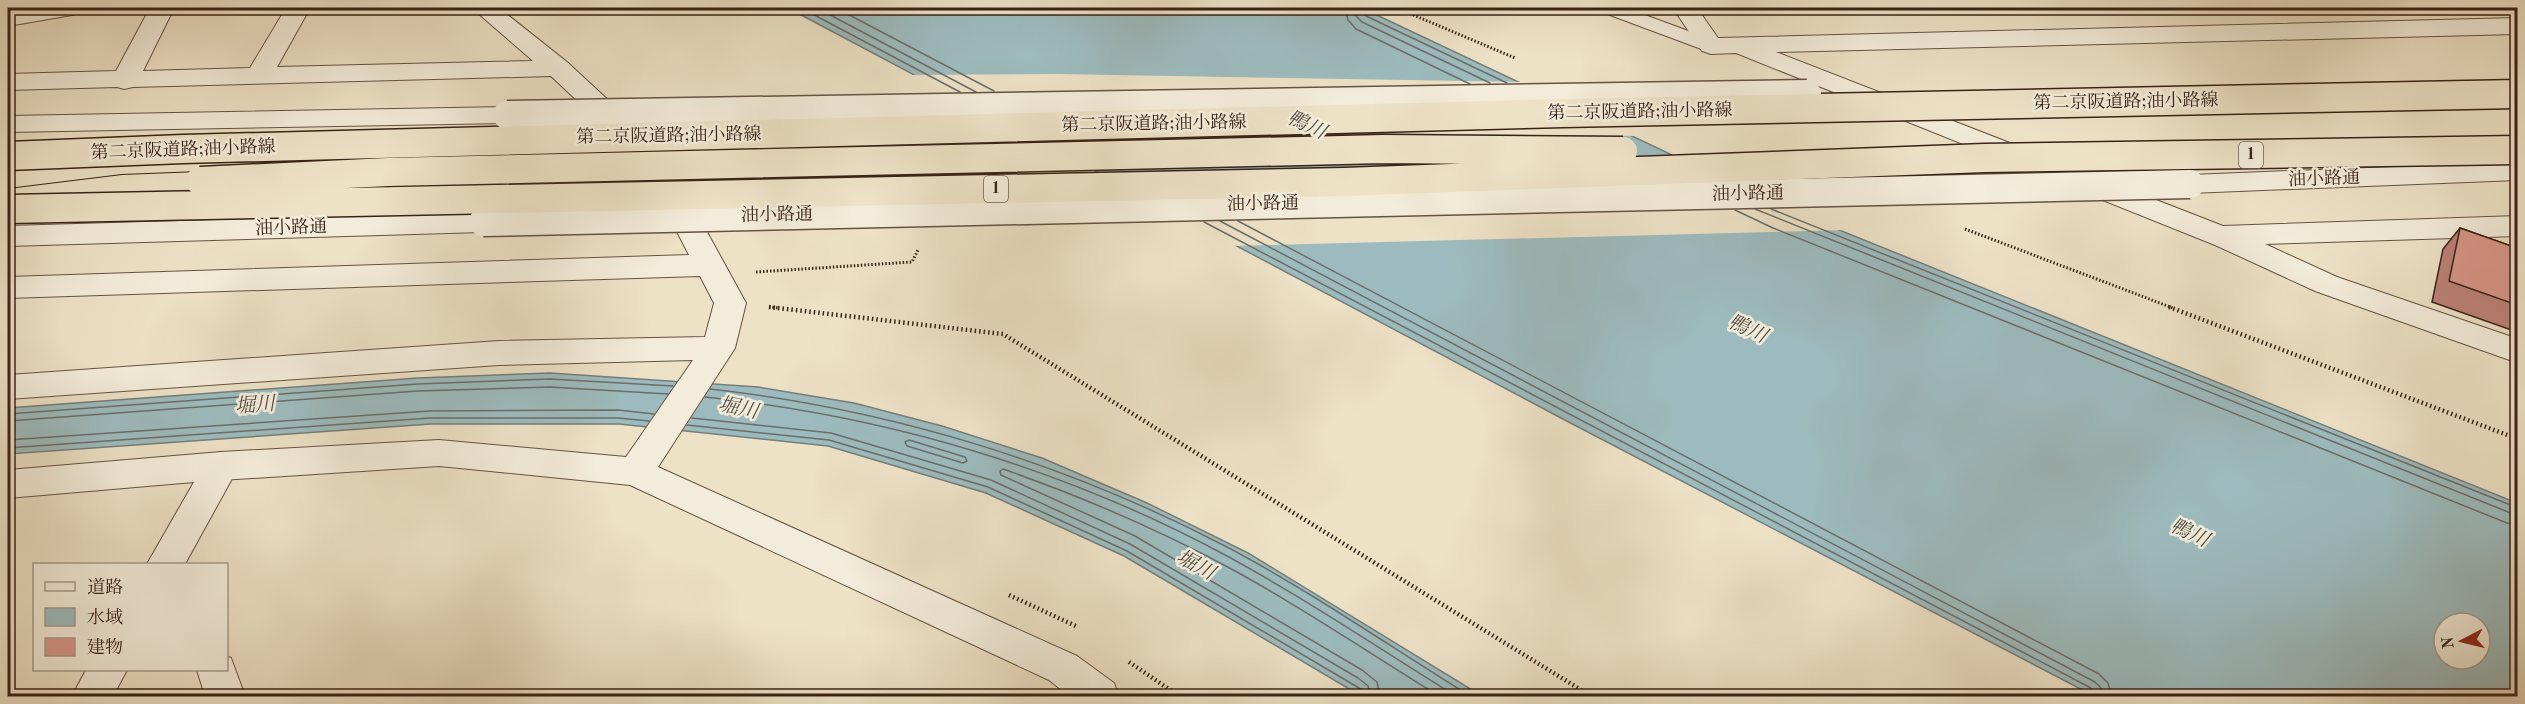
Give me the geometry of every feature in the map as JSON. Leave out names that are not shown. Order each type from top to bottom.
[{"type":"highway","name":"第二京阪道路;油小路線","points":[[8,156],[183,149],[1563,113],[2517,94]]},
{"type":"highway","points":[[8,198],[122,184],[388,172],[1384,148],[1985,158]]},
{"type":"highway","name":"1","points":[[8,209],[1344,182],[1985,158],[2517,150]]},
{"type":"street","points":[[8,19],[72,8]]},
{"type":"street","points":[[124,81],[162,8]]},
{"type":"street","points":[[258,77],[298,8]]},
{"type":"street","points":[[484,8],[558,68],[652,156],[730,303],[719,348],[635,472]]},
{"type":"street","points":[[1685,8],[1722,45],[2220,236],[2326,284],[2517,351]]},
{"type":"street","points":[[1722,45],[2517,26]]},
{"type":"street","points":[[8,82],[124,81],[558,68]]},
{"type":"street","points":[[8,124],[2517,84]]},
{"type":"street","name":"油小路通","points":[[8,236],[483,222],[2190,184],[2517,171]]},
{"type":"street","points":[[2220,236],[2517,226]]},
{"type":"street","points":[[8,288],[714,270]]},
{"type":"street","points":[[8,387],[499,353],[719,348]]},
{"type":"street","points":[[8,484],[222,466],[440,453],[635,472],[1063,668],[1099,696]]},
{"type":"street","points":[[176,557],[222,466]]},
{"type":"street","points":[[92,696],[106,671]]},
{"type":"street","points":[[218,671],[225,696]]},
{"type":"lane","points":[[1609,8],[1722,45]]},
{"type":"path","points":[[714,270],[912,262],[936,212]]},
{"type":"path","points":[[730,303],[1004,334],[1591,696]]},
{"type":"water","name":"鴨川","points":[[788,8],[1362,8],[1782,207],[2517,503],[2517,696],[2094,696],[1561,418]]},
{"type":"water","name":"堀川","points":[[550,373],[758,387],[854,403],[942,426],[1042,458],[1147,503],[1248,553],[1482,696],[1361,696],[1124,556],[986,493],[828,446],[619,424],[431,424],[8,454],[8,408],[418,378]]},
{"type":"pier","points":[[1057,74],[1526,82],[1639,136],[1010,129],[910,75]]},
{"type":"pier","points":[[1126,191],[1783,205],[1846,230],[1231,246]]},
{"type":"building","points":[[2460,228],[2517,248],[2517,305],[2449,281]]}]
